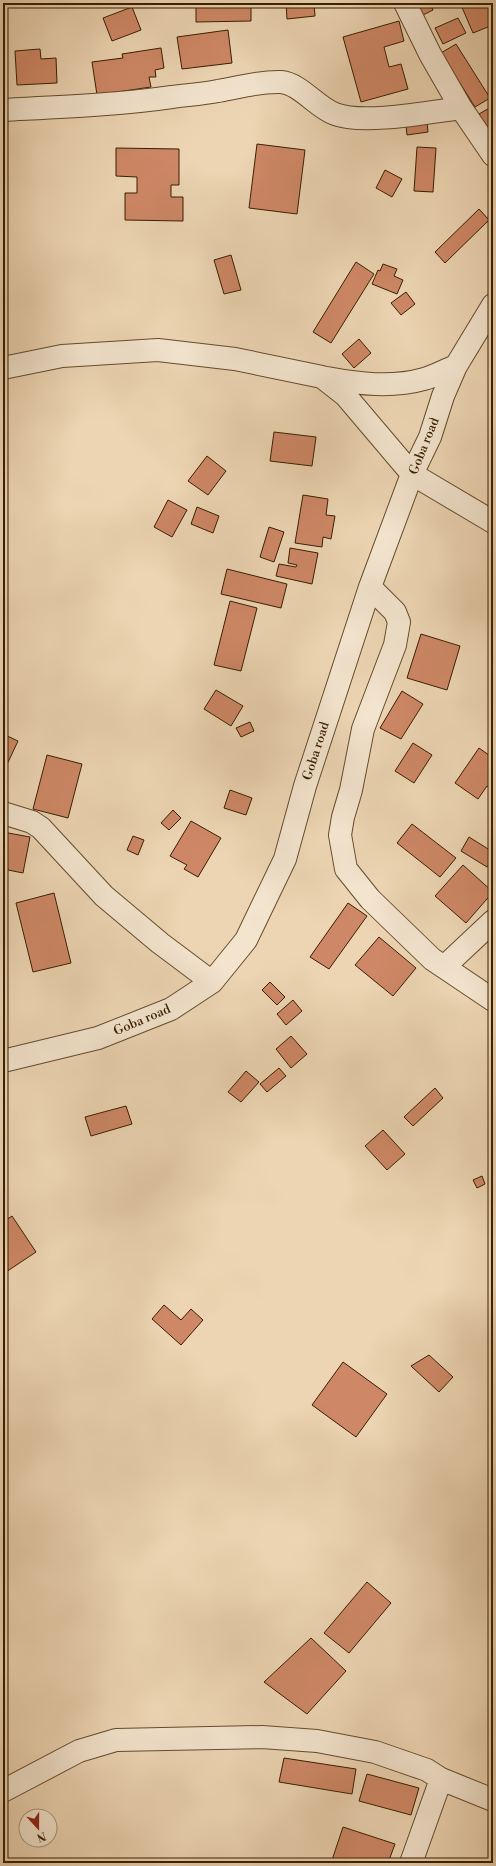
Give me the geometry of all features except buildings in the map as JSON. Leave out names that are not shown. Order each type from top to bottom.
[{"type":"street","points":[[405,3],[430,54],[461,108],[493,155]]},
{"type":"street","points":[[3,110],[140,102],[217,92],[259,83],[282,82],[298,89],[318,106],[334,114],[347,118],[394,116],[461,108]]},
{"type":"street","name":"Goba road","points":[[3,1061],[98,1038],[171,1009],[212,982],[246,940],[284,859],[305,786],[370,587],[412,474],[430,437],[443,396],[456,366],[493,305]]},
{"type":"street","points":[[3,368],[62,356],[158,350],[235,359],[322,378],[363,384],[389,384],[424,379],[456,366]]},
{"type":"street","points":[[322,378],[345,395],[354,404],[412,474],[493,522]]},
{"type":"street","points":[[370,587],[395,612],[399,622],[395,645],[363,729],[351,790],[343,817],[340,835],[346,869],[370,900],[432,959],[493,1000]]},
{"type":"street","points":[[3,813],[32,822],[41,828],[104,896],[160,943],[212,982]]},
{"type":"street","points":[[444,967],[493,921]]},
{"type":"street","points":[[3,1791],[79,1751],[116,1740],[262,1737],[317,1741],[375,1752],[427,1770],[441,1779],[493,1800]]},
{"type":"street","points":[[411,1863],[441,1779]]}]
